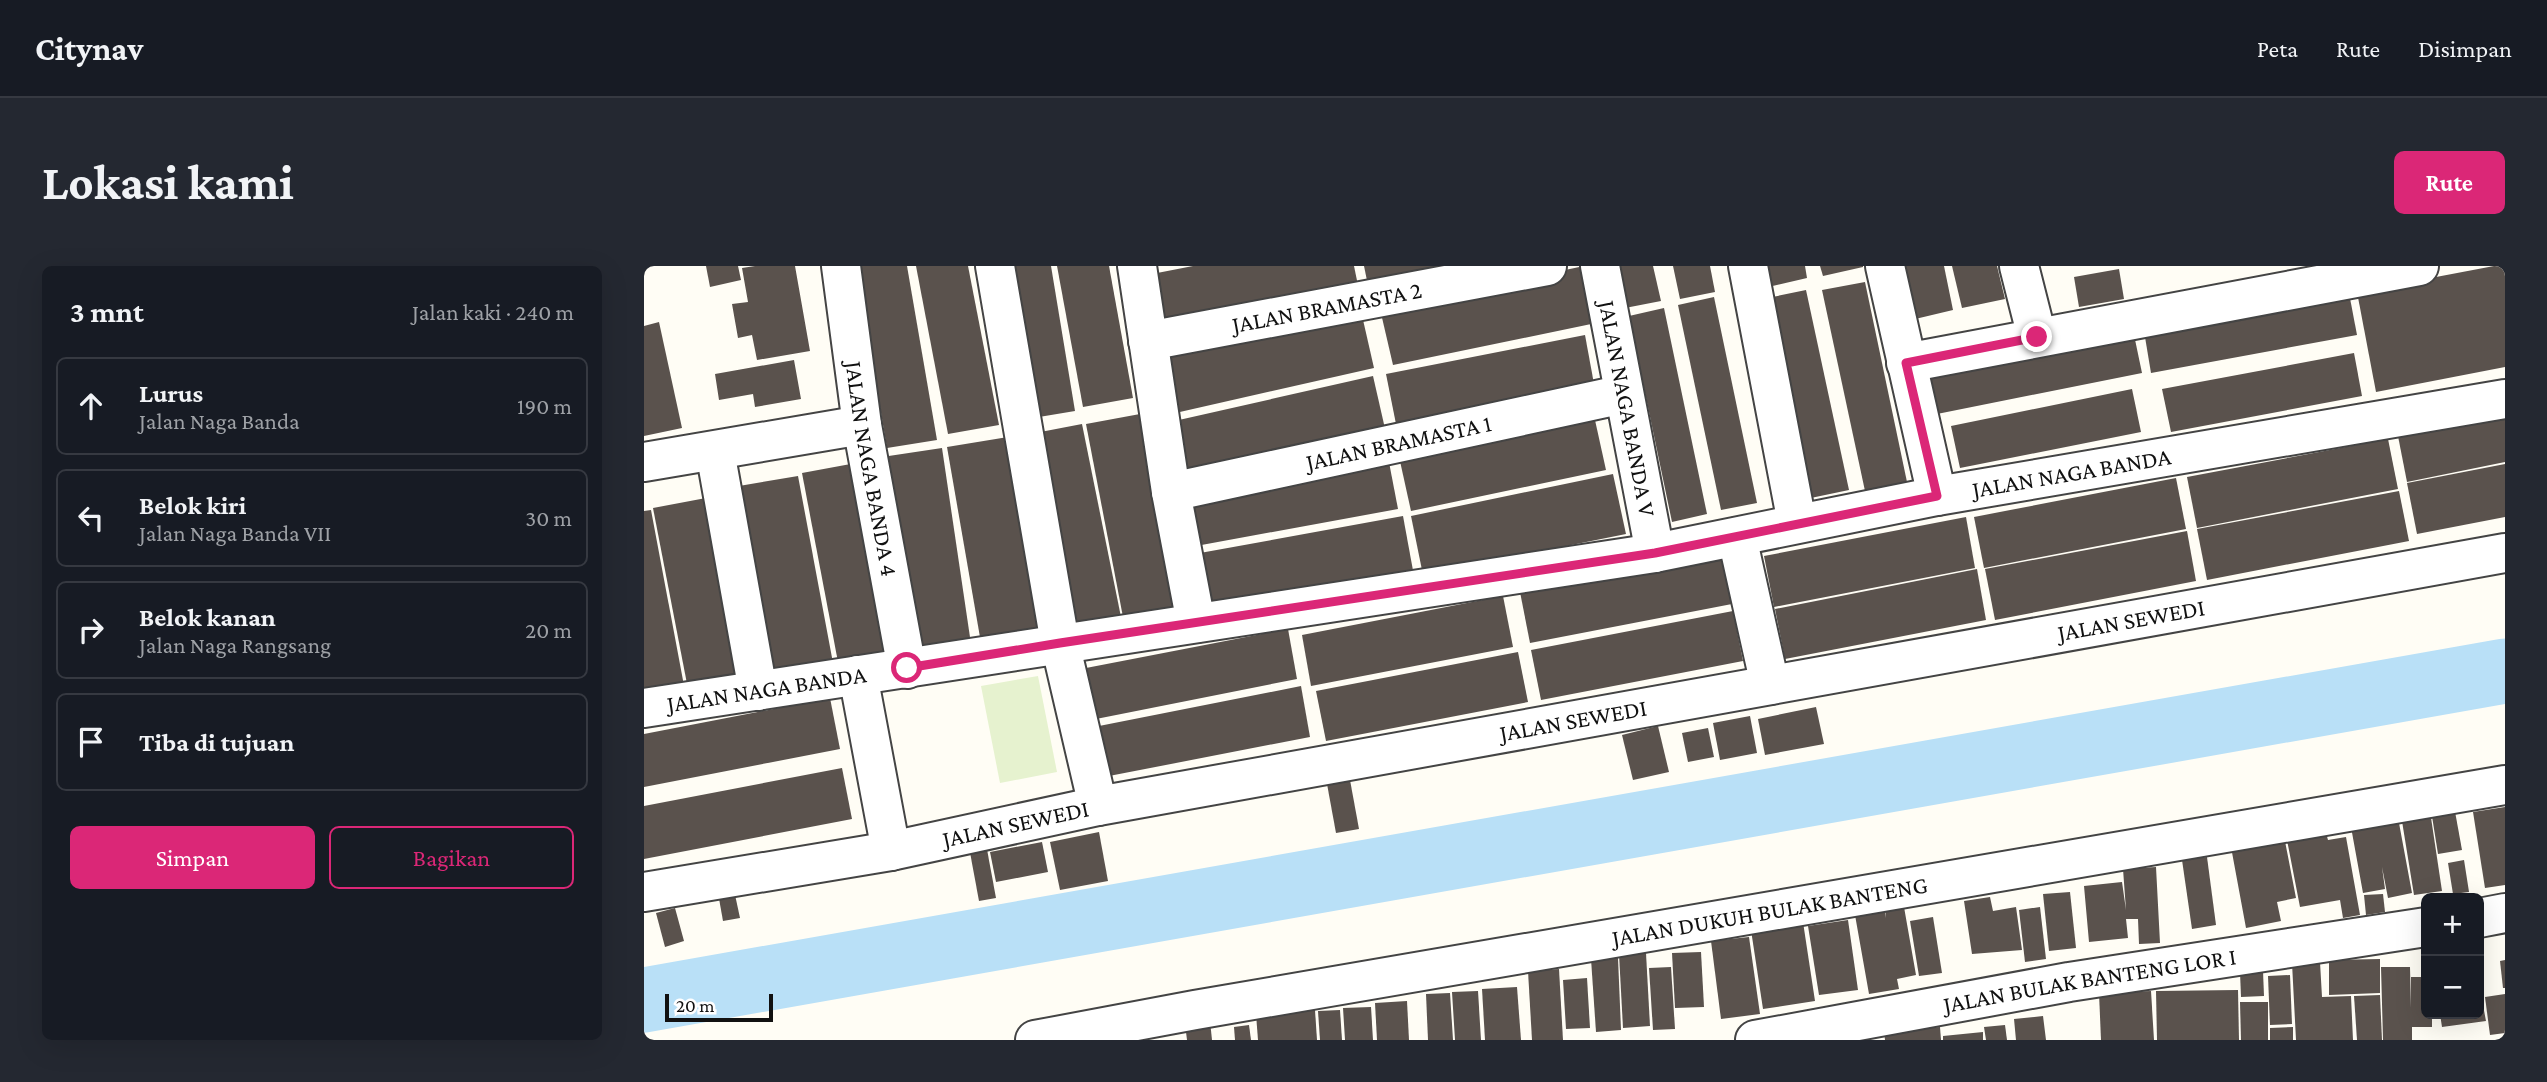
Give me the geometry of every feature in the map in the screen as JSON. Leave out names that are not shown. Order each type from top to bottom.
[{"type":"street","name":"JALAN NAGA BANDA 4","points":[[841,266],[862,425],[907,668]]},
{"type":"street","points":[[995,266],[1060,643],[1098,806]]},
{"type":"street","points":[[1137,266],[1171,492],[1196,623]]},
{"type":"street","name":"JALAN BRAMASTA 2","points":[[1148,341],[1547,266]]},
{"type":"street","name":"JALAN NAGA BANDA V","points":[[1600,266],[1655,553]]},
{"type":"street","points":[[1748,266],[1797,523]]},
{"type":"street","points":[[1885,266],[1937,496]]},
{"type":"street","points":[[2019,266],[2037,337]]},
{"type":"street","points":[[1906,363],[2419,266]]},
{"type":"street","name":"JALAN BRAMASTA 1","points":[[1171,492],[1624,394]]},
{"type":"street","name":"JALAN NAGA BANDA","points":[[644,708],[1655,553],[1937,496],[2505,399]]},
{"type":"street","points":[[644,462],[862,425]]},
{"type":"street","points":[[715,451],[758,691]]},
{"type":"street","points":[[1737,537],[1770,685]]},
{"type":"street","name":"JALAN SEWEDI","points":[[644,892],[891,851],[1098,806],[2505,553]]},
{"type":"street","points":[[858,675],[891,851]]},
{"type":"street","name":"JALAN DUKUH BULAK BANTENG","points":[[1035,1040],[1195,1010],[2505,785]]},
{"type":"street","points":[[2484,917],[2505,913]]},
{"type":"street","name":"JALAN BULAK BANTENG LOR I","points":[[1755,1040],[2068,982],[2421,928]]},
{"type":"green space","points":[[1038,676],[1057,772],[1000,783],[981,686]]},
{"type":"building","points":[[706,266],[738,266],[741,280],[710,287]]},
{"type":"building","points":[[795,266],[810,351],[757,360],[752,335],[738,338],[732,304],[748,302],[742,268]]},
{"type":"building","points":[[856,266],[907,266],[937,440],[887,448]]},
{"type":"building","points":[[916,266],[968,266],[999,425],[948,434]]},
{"type":"building","points":[[1001,266],[1051,266],[1075,411],[1027,419]]},
{"type":"building","points":[[1057,266],[1109,266],[1133,398],[1083,407]]},
{"type":"building","points":[[1193,266],[1354,266],[1360,295],[1164,332],[1152,274]]},
{"type":"building","points":[[1364,266],[1513,266],[1370,295]]},
{"type":"building","points":[[1584,266],[1596,323],[1393,365],[1380,309]]},
{"type":"building","points":[[1616,266],[1653,266],[1661,301],[1625,308]]},
{"type":"building","points":[[1673,266],[1710,266],[1715,292],[1680,299]]},
{"type":"building","points":[[1760,266],[1805,266],[1807,278],[1764,288]]},
{"type":"building","points":[[1820,266],[1863,266],[1863,267],[1823,276]]},
{"type":"building","points":[[1899,266],[1944,266],[1953,310],[1911,320]]},
{"type":"building","points":[[1952,266],[1997,266],[2005,299],[1962,308]]},
{"type":"building","points":[[2505,266],[2505,367],[2376,392],[2357,292]]},
{"type":"building","points":[[2119,269],[2124,299],[2079,307],[2074,277]]},
{"type":"building","points":[[1865,282],[1907,482],[1865,491],[1822,290]]},
{"type":"building","points":[[1806,290],[1849,490],[1806,499],[1763,299]]},
{"type":"building","points":[[2349,293],[2357,335],[2151,373],[2144,331]]},
{"type":"building","points":[[1714,297],[1757,503],[1721,510],[1678,305]]},
{"type":"building","points":[[1664,308],[1707,514],[1672,522],[1629,316]]},
{"type":"building","points":[[1361,311],[1374,368],[1171,414],[1158,357]]},
{"type":"building","points":[[659,322],[682,428],[644,436],[644,326]]},
{"type":"building","points":[[2133,330],[2142,373],[1937,414],[1928,371]]},
{"type":"building","points":[[1585,335],[1594,384],[1396,424],[1386,374]]},
{"type":"building","points":[[2354,353],[2362,396],[2171,432],[2162,389]]},
{"type":"building","points":[[794,360],[801,399],[755,407],[753,394],[719,400],[715,374]]},
{"type":"building","points":[[1373,376],[1386,433],[1183,479],[1170,422]]},
{"type":"building","points":[[2132,389],[2141,432],[1960,468],[1951,426]]},
{"type":"building","points":[[2505,410],[2505,462],[2407,482],[2397,431]]},
{"type":"building","points":[[1593,411],[1606,470],[1411,511],[1398,452]]},
{"type":"building","points":[[1140,414],[1177,606],[1123,617],[1086,424]]},
{"type":"building","points":[[1082,424],[1121,617],[1068,628],[1030,434]]},
{"type":"building","points":[[1008,437],[1042,633],[981,643],[947,447]]},
{"type":"building","points":[[2388,439],[2398,489],[2197,528],[2187,477]]},
{"type":"building","points":[[942,448],[971,644],[910,653],[882,457]]},
{"type":"building","points":[[1388,457],[1398,509],[1196,546],[1186,494]]},
{"type":"building","points":[[856,463],[892,652],[838,662],[802,473]]},
{"type":"building","points":[[2505,464],[2505,517],[2417,534],[2407,483]]},
{"type":"building","points":[[1613,474],[1626,534],[1423,575],[1411,516]]},
{"type":"building","points":[[798,476],[833,663],[774,674],[739,486]]},
{"type":"building","points":[[2176,478],[2186,529],[1984,568],[1974,517]]},
{"type":"building","points":[[2399,491],[2409,541],[2207,580],[2197,529]]},
{"type":"building","points":[[706,498],[741,679],[688,689],[653,508]]},
{"type":"building","points":[[651,510],[685,691],[644,699],[644,511]]},
{"type":"building","points":[[1403,516],[1414,576],[1210,613],[1200,553]]},
{"type":"building","points":[[1966,517],[1975,568],[1774,607],[1764,556]]},
{"type":"building","points":[[2187,531],[2196,581],[1995,620],[1985,569]]},
{"type":"building","points":[[1721,553],[1732,604],[1530,643],[1520,592]]},
{"type":"building","points":[[1977,569],[1986,620],[1785,659],[1775,609]]},
{"type":"building","points":[[1503,596],[1513,647],[1311,686],[1302,635]]},
{"type":"building","points":[[1733,611],[1743,661],[1541,700],[1531,650]]},
{"type":"building","points":[[1288,629],[1297,679],[1096,719],[1086,668]]},
{"type":"building","points":[[1518,652],[1528,702],[1326,741],[1316,691]]},
{"type":"building","points":[[1301,686],[1310,737],[1109,776],[1099,726]]},
{"type":"building","points":[[830,698],[840,749],[644,787],[644,734]]},
{"type":"building","points":[[1816,707],[1824,744],[1765,755],[1758,719]]},
{"type":"building","points":[[1750,716],[1757,753],[1720,760],[1713,723]]},
{"type":"building","points":[[1658,726],[1669,772],[1633,780],[1622,735]]},
{"type":"building","points":[[1708,728],[1714,757],[1688,762],[1682,733]]},
{"type":"building","points":[[842,768],[852,819],[644,859],[644,806]]},
{"type":"building","points":[[1350,780],[1359,829],[1336,833],[1327,784]]},
{"type":"building","points":[[2454,806],[2462,850],[2438,854],[2431,810]]},
{"type":"building","points":[[2505,807],[2505,885],[2485,888],[2473,812]]},
{"type":"building","points":[[2430,811],[2442,891],[2414,895],[2401,815]]},
{"type":"building","points":[[2373,823],[2374,828],[2399,823],[2412,893],[2388,898],[2382,867],[2385,889],[2363,893],[2351,827]]},
{"type":"building","points":[[1099,832],[1108,881],[1060,890],[1050,842]]},
{"type":"building","points":[[2326,833],[2328,840],[2346,837],[2360,915],[2343,918],[2340,900],[2300,907],[2287,840]]},
{"type":"building","points":[[2284,836],[2296,898],[2277,902],[2281,921],[2246,928],[2231,847]]},
{"type":"building","points":[[1042,842],[1048,872],[996,882],[990,852]]},
{"type":"building","points":[[986,844],[996,898],[979,901],[969,847]]},
{"type":"building","points":[[2207,857],[2216,925],[2192,929],[2182,860]]},
{"type":"building","points":[[2464,860],[2469,892],[2453,893],[2448,863]]},
{"type":"building","points":[[2156,867],[2160,943],[2139,944],[2138,919],[2126,919],[2128,938],[2089,942],[2084,886],[2122,882],[2126,910],[2123,869]]},
{"type":"building","points":[[734,890],[740,918],[723,921],[718,893]]},
{"type":"building","points":[[2070,892],[2076,948],[2049,951],[2043,894]]},
{"type":"building","points":[[2383,894],[2385,912],[2366,915],[2364,895]]},
{"type":"building","points":[[1990,897],[1993,911],[2016,907],[2022,950],[1972,954],[1964,901]]},
{"type":"building","points":[[1904,907],[1916,975],[1897,979],[1899,989],[1869,994],[1855,915],[1884,909],[1886,918],[1885,910]]},
{"type":"building","points":[[2040,907],[2046,959],[2025,962],[2019,910]]},
{"type":"building","points":[[675,908],[684,941],[665,947],[656,913]]},
{"type":"building","points":[[1933,917],[1942,973],[1919,976],[1910,921]]},
{"type":"building","points":[[1848,920],[1858,990],[1819,995],[1808,926]]},
{"type":"building","points":[[1803,922],[1815,1001],[1763,1009],[1751,930]]},
{"type":"building","points":[[1749,937],[1760,1014],[1721,1019],[1711,941]]},
{"type":"building","points":[[1701,952],[1704,1007],[1675,1008],[1672,953]]},
{"type":"building","points":[[1646,953],[1650,1026],[1623,1028],[1619,954]]},
{"type":"building","points":[[1618,958],[1621,1030],[1596,1032],[1591,959]]},
{"type":"building","points":[[2380,959],[2380,993],[2329,995],[2329,960]]},
{"type":"building","points":[[2505,960],[2505,988],[2503,988],[2500,961]]},
{"type":"building","points":[[2320,962],[2322,997],[2351,996],[2353,1040],[2296,1040],[2292,963]]},
{"type":"building","points":[[1671,967],[1675,1029],[1653,1030],[1649,968]]},
{"type":"building","points":[[2381,967],[2410,967],[2411,1008],[2411,977],[2421,977],[2421,1019],[2432,1019],[2432,1027],[2412,1027],[2412,1040],[2383,1040]]},
{"type":"building","points":[[1559,969],[1563,1040],[1532,1040],[1528,971]]},
{"type":"building","points":[[2263,971],[2264,996],[2241,997],[2240,972]]},
{"type":"building","points":[[2290,975],[2292,1024],[2270,1025],[2268,976]]},
{"type":"building","points":[[1587,978],[1590,1028],[1566,1029],[1563,980]]},
{"type":"building","points":[[1517,987],[1521,1040],[1485,1040],[1482,989]]},
{"type":"building","points":[[2238,990],[2239,1040],[2157,1040],[2156,991]]},
{"type":"building","points":[[1478,991],[1481,1040],[1455,1040],[1452,992]]},
{"type":"building","points":[[2151,991],[2154,1040],[2101,1040],[2099,993]]},
{"type":"building","points":[[1450,993],[1453,1040],[1428,1040],[1426,994]]},
{"type":"building","points":[[2505,994],[2505,1033],[2490,1035],[2485,997]]},
{"type":"building","points":[[2380,995],[2382,1040],[2357,1040],[2354,996]]},
{"type":"building","points":[[1407,1001],[1409,1040],[1377,1040],[1375,1003]]},
{"type":"building","points":[[2240,1002],[2268,1002],[2268,1040],[2241,1040]]},
{"type":"building","points":[[1371,1007],[1373,1040],[1345,1040],[1343,1008]]},
{"type":"building","points":[[1315,1010],[1317,1040],[1258,1040],[1256,1014]]},
{"type":"building","points":[[1340,1010],[1342,1040],[1320,1040],[1318,1011]]},
{"type":"building","points":[[2484,1010],[2486,1021],[2442,1027],[2441,1019],[2484,1019]]},
{"type":"building","points":[[2043,1016],[2046,1040],[2016,1040],[2014,1019]]},
{"type":"building","points":[[1210,1021],[1212,1040],[1187,1040],[1185,1024]]},
{"type":"building","points":[[1249,1025],[1251,1040],[1235,1040],[1234,1027]]},
{"type":"building","points":[[2005,1025],[2007,1040],[1986,1040],[1984,1027]]},
{"type":"building","points":[[1940,1027],[1941,1040],[1885,1040],[1884,1031]]},
{"type":"building","points":[[2293,1027],[2293,1040],[2270,1040],[2270,1028]]},
{"type":"building","points":[[1983,1032],[1983,1040],[1943,1040],[1943,1036]]},
{"type":"waterway","points":[[644,1000],[2505,671]]},
{"type":"route","points":[[907,668],[1655,553],[1937,496],[1906,363],[2037,337]]}]
